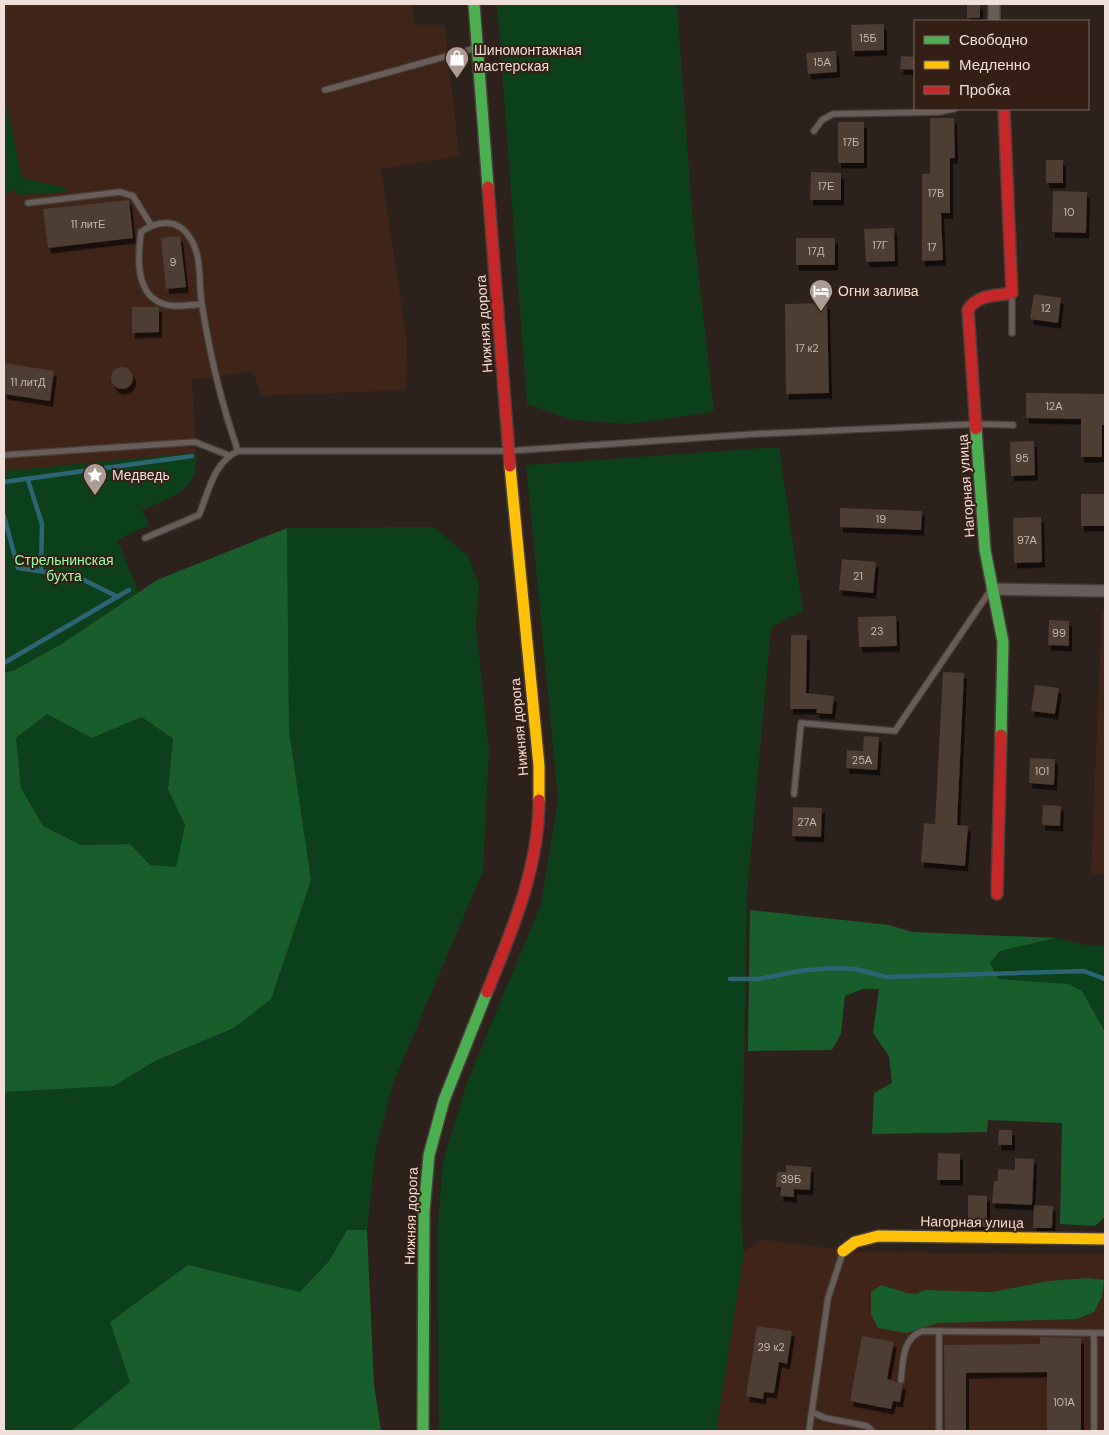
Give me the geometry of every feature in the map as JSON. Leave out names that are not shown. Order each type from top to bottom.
[{"type":"street","name":"Нижняя дорога","points":[[423,1431],[424,1211],[429,1155],[444,1100],[517,917],[532,863],[539,810],[539,766],[508,451],[474,4]]},
{"type":"street","points":[[994,4],[994,20]]},
{"type":"street","points":[[1004,110],[1012,293]]},
{"type":"street","name":"Нагорная улица","points":[[997,894],[1003,642],[985,550],[968,310],[970,303],[977,299],[1012,293]]},
{"type":"street","points":[[992,589],[1105,591]]},
{"type":"street","name":"Нагорная улица","points":[[843,1251],[855,1242],[878,1236],[1105,1239]]},
{"type":"lane","points":[[325,90],[478,47]]},
{"type":"lane","points":[[814,131],[822,120],[833,114],[939,112],[949,110]]},
{"type":"lane","points":[[28,203],[120,192],[133,196],[151,224]]},
{"type":"lane","points":[[202,304],[173,306],[150,296],[142,284],[138,252],[141,232],[151,224],[170,222],[181,227],[191,238],[198,261],[202,304],[221,403],[238,451]]},
{"type":"lane","points":[[1012,293],[1012,333]]},
{"type":"lane","points":[[145,538],[199,515],[219,465],[228,455],[238,451],[508,451],[755,434],[977,424],[1013,425]]},
{"type":"lane","points":[[4,455],[195,442],[228,455]]},
{"type":"lane","points":[[794,794],[801,723],[895,730],[992,589]]},
{"type":"lane","points":[[809,1431],[828,1298],[843,1251]]},
{"type":"lane","points":[[901,1380],[906,1345],[911,1338],[922,1331],[1105,1333]]},
{"type":"lane","points":[[939,1331],[939,1431]]},
{"type":"lane","points":[[1094,1333],[1094,1431]]},
{"type":"lane","points":[[812,1412],[825,1418],[867,1426],[872,1431]]},
{"type":"shaded area","points":[[4,4],[412,4],[415,25],[445,25],[459,156],[381,169],[407,341],[406,390],[262,396],[252,371],[192,380],[196,453],[4,471],[4,189],[16,188],[17,195],[65,188],[22,178],[4,94]]},
{"type":"shaded area","points":[[1102,611],[1105,611],[1105,874],[1091,874]]},
{"type":"shaded area","points":[[761,1239],[854,1252],[1105,1254],[1105,1431],[716,1431],[744,1252]]},
{"type":"green space","points":[[497,4],[677,4],[693,223],[714,412],[628,424],[573,420],[527,404]]},
{"type":"green space","points":[[4,94],[22,178],[66,188],[66,192],[17,195],[16,188],[4,195]]},
{"type":"green space","points":[[779,447],[803,611],[771,627],[747,896],[741,1222],[744,1252],[716,1431],[439,1431],[437,1233],[443,1162],[466,1085],[541,904],[558,800],[526,465]]},
{"type":"green space","name":"Стрельнинская бухта","points":[[196,453],[196,466],[188,484],[181,491],[142,510],[149,525],[117,540],[139,592],[63,643],[15,670],[4,673],[4,471]]},
{"type":"green space","points":[[434,527],[469,557],[479,585],[476,625],[489,751],[483,871],[394,1081],[376,1148],[367,1230],[347,1230],[329,1261],[300,1292],[259,1283],[110,1322],[130,1382],[71,1431],[4,1431],[4,1092],[114,1086],[155,1061],[234,1028],[311,880],[289,731],[287,528]]},
{"type":"green space","points":[[287,528],[289,731],[311,880],[271,999],[234,1028],[155,1061],[114,1086],[4,1092],[4,673],[15,670],[63,643],[157,580]],"holes":[[[47,714],[92,738],[142,717],[173,739],[168,789],[185,825],[176,867],[150,865],[130,844],[81,845],[43,826],[21,788],[16,738]]]},
{"type":"green space","points":[[47,713],[92,738],[142,717],[173,739],[168,789],[185,825],[176,867],[150,865],[130,844],[81,845],[43,826],[21,788],[16,738]]},
{"type":"green space","points":[[750,910],[889,925],[912,932],[1056,938],[1000,951],[990,963],[999,979],[1068,984],[1082,991],[1105,1032],[1105,1217],[1095,1226],[1060,1224],[1062,1123],[988,1120],[987,1132],[872,1134],[874,1093],[892,1083],[889,1056],[873,1033],[879,989],[863,989],[845,996],[841,1034],[832,1050],[748,1051]]},
{"type":"green space","points":[[1056,938],[1086,945],[1105,945],[1105,1032],[1082,991],[999,979],[990,963],[1000,951]]},
{"type":"green space","points":[[347,1230],[367,1230],[374,1385],[381,1431],[71,1431],[130,1382],[110,1322],[188,1265],[300,1292],[329,1261]]},
{"type":"green space","points":[[1088,1278],[1104,1280],[1102,1297],[1094,1312],[1077,1319],[938,1323],[906,1333],[878,1328],[871,1314],[871,1292],[881,1285],[916,1294],[925,1290],[991,1292],[1049,1281]]},
{"type":"building","points":[[967,4],[980,4],[980,18],[967,18]]},
{"type":"building","points":[[884,24],[884,50],[852,51],[851,25]]},
{"type":"building","points":[[836,51],[837,72],[808,74],[806,53]]},
{"type":"building","points":[[901,56],[914,57],[914,70],[900,69]]},
{"type":"building","points":[[930,118],[954,118],[955,158],[950,158],[950,213],[941,213],[943,260],[922,261],[922,174],[930,174]]},
{"type":"building","points":[[838,122],[864,122],[864,163],[838,163]]},
{"type":"building","points":[[1046,160],[1063,160],[1063,183],[1046,183]]},
{"type":"building","points":[[811,172],[841,173],[841,200],[810,200]]},
{"type":"building","points":[[1053,191],[1087,192],[1086,233],[1052,232]]},
{"type":"building","points":[[129,200],[133,238],[48,248],[43,209]]},
{"type":"building","points":[[894,228],[895,261],[866,262],[864,229]]},
{"type":"building","points":[[180,236],[186,287],[166,289],[161,238]]},
{"type":"building","points":[[796,238],[835,238],[835,265],[796,265]]},
{"type":"building","points":[[1034,294],[1061,298],[1058,323],[1030,319]]},
{"type":"building","points":[[827,303],[829,393],[786,394],[785,304]]},
{"type":"building","points":[[132,307],[159,307],[159,332],[132,333]]},
{"type":"building","points":[[4,363],[54,371],[50,401],[4,394]]},
{"type":"building","points":[[118,367],[126,367],[133,374],[133,382],[126,389],[118,389],[111,382],[111,374]]},
{"type":"building","points":[[1026,393],[1105,394],[1105,425],[1102,425],[1102,457],[1081,457],[1081,419],[1026,418]]},
{"type":"building","points":[[1034,441],[1035,475],[1011,476],[1010,442]]},
{"type":"building","points":[[1081,494],[1105,494],[1105,526],[1081,526]]},
{"type":"building","points":[[840,508],[922,511],[921,530],[840,527]]},
{"type":"building","points":[[1041,517],[1042,562],[1014,563],[1013,518]]},
{"type":"building","points":[[842,559],[876,562],[873,593],[839,590]]},
{"type":"building","points":[[896,616],[897,646],[859,647],[858,617]]},
{"type":"building","points":[[1049,620],[1069,621],[1069,646],[1048,645]]},
{"type":"building","points":[[791,635],[807,635],[806,693],[834,696],[832,714],[816,713],[817,709],[790,709]]},
{"type":"building","points":[[943,672],[964,673],[957,825],[968,826],[965,866],[921,862],[924,823],[935,824]]},
{"type":"building","points":[[1035,685],[1059,688],[1055,714],[1031,711]]},
{"type":"building","points":[[864,736],[879,737],[877,770],[846,768],[847,750],[863,751]]},
{"type":"building","points":[[1030,758],[1055,759],[1054,785],[1029,783]]},
{"type":"building","points":[[1043,805],[1061,806],[1060,826],[1042,825]]},
{"type":"building","points":[[793,807],[822,808],[821,837],[792,836]]},
{"type":"building","points":[[999,1130],[1012,1130],[1012,1145],[998,1145]]},
{"type":"building","points":[[938,1153],[960,1154],[960,1180],[937,1180]]},
{"type":"building","points":[[1015,1158],[1034,1159],[1032,1205],[992,1203],[994,1181],[998,1181],[998,1169],[1015,1170]]},
{"type":"building","points":[[786,1165],[811,1167],[810,1190],[794,1189],[794,1197],[780,1196],[781,1187],[776,1187],[777,1172],[786,1172]]},
{"type":"building","points":[[968,1195],[987,1196],[987,1227],[968,1227]]},
{"type":"building","points":[[1034,1205],[1053,1206],[1052,1228],[1033,1228]]},
{"type":"building","points":[[757,1326],[792,1331],[787,1364],[779,1362],[774,1393],[764,1392],[763,1399],[746,1396]]},
{"type":"building","points":[[862,1336],[894,1342],[887,1379],[903,1384],[900,1402],[893,1401],[891,1409],[850,1401]]},
{"type":"building","points":[[1040,1337],[1081,1338],[1081,1431],[1047,1431],[1047,1372],[966,1373],[966,1431],[945,1431],[944,1345],[1040,1344]]},
{"type":"waterway","points":[[4,482],[192,456]]},
{"type":"waterway","points":[[28,480],[42,524],[41,570]]},
{"type":"waterway","points":[[4,516],[18,568],[58,574]]},
{"type":"waterway","points":[[84,580],[118,597]]},
{"type":"waterway","points":[[4,663],[129,590]]},
{"type":"waterway","points":[[730,979],[759,979],[799,971],[831,968],[855,969],[887,977],[1084,971],[1105,979]]},
{"type":"traffic: fast","points":[[474,4],[488,187]]},
{"type":"traffic: fast","points":[[976,429],[985,550],[1003,642],[1001,735]]},
{"type":"traffic: fast","points":[[423,1431],[424,1211],[429,1155],[444,1100],[487,992]]},
{"type":"traffic: slow","points":[[510,466],[539,766],[539,800]]},
{"type":"traffic: slow","points":[[843,1251],[855,1242],[878,1236],[1105,1239]]},
{"type":"traffic: jam","points":[[976,429],[968,310],[976,301],[982,298],[1012,293],[1004,110]]},
{"type":"traffic: jam","points":[[488,187],[510,466]]},
{"type":"traffic: jam","points":[[997,894],[1001,735]]},
{"type":"traffic: jam","points":[[487,992],[506,946],[529,875],[538,825],[539,800]]},
{"type":"place","name":"Шиномонтажная мастерская","points":[[457,79]]},
{"type":"place","name":"Огни залива","points":[[821,312]]},
{"type":"place","name":"Медведь","points":[[95,496]]}]
